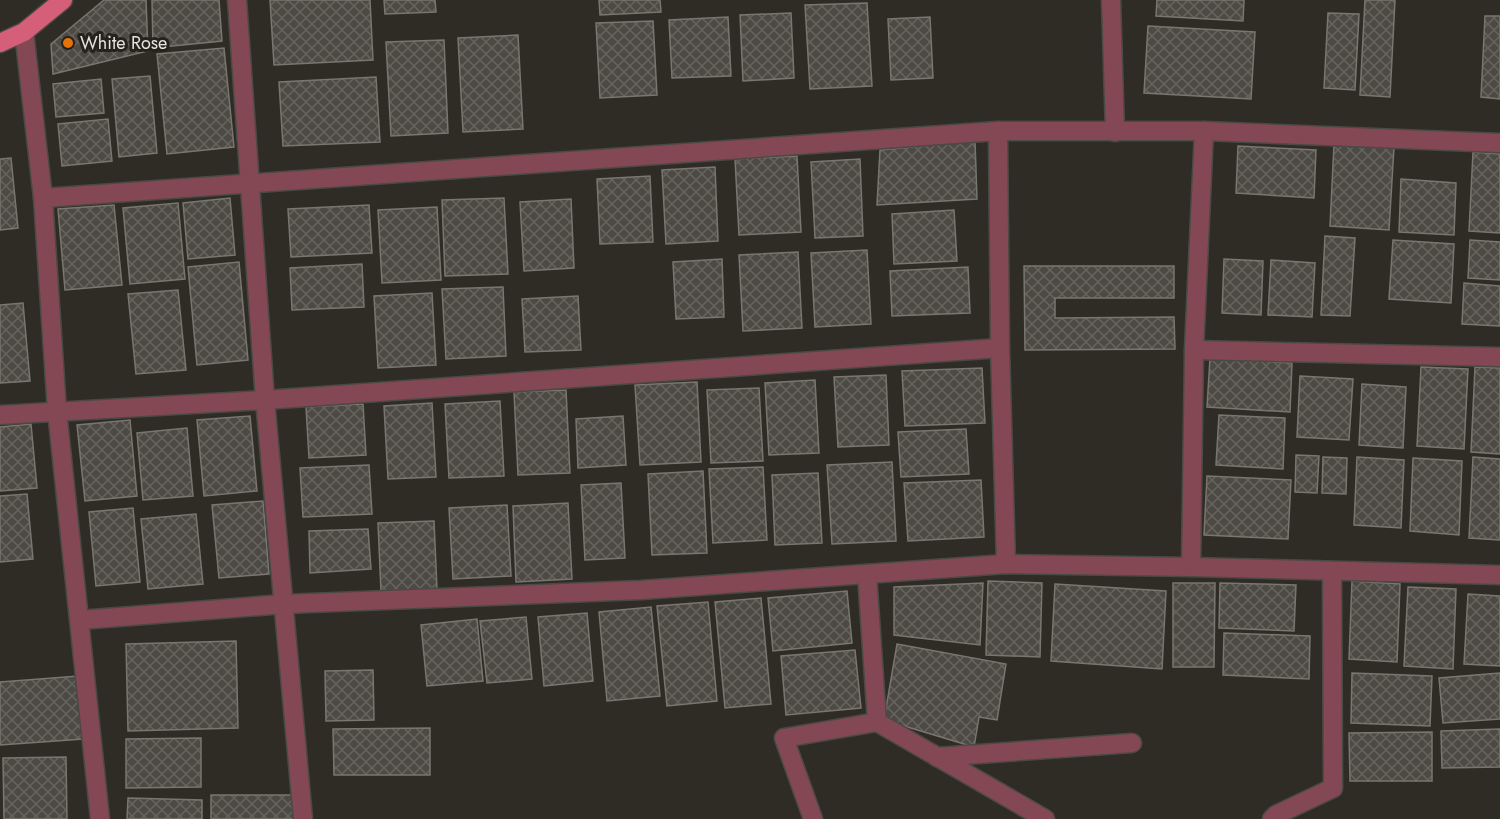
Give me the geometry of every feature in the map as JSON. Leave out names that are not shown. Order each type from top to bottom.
[{"type":"main road","points":[[0,43],[24,32],[63,0]]},
{"type":"street","points":[[237,0],[265,400],[303,819]]},
{"type":"street","points":[[1111,0],[1115,132]]},
{"type":"street","points":[[24,32],[43,198],[57,411],[100,819]]},
{"type":"street","points":[[43,198],[998,131],[1204,131],[1500,143]]},
{"type":"street","points":[[998,131],[1000,348],[1006,564]]},
{"type":"street","points":[[1191,567],[1194,350],[1204,131]]},
{"type":"street","points":[[0,415],[265,400],[1000,348]]},
{"type":"street","points":[[1194,350],[1500,357]]},
{"type":"street","points":[[80,620],[284,604],[641,590],[1006,564],[1500,575]]},
{"type":"street","points":[[1272,819],[1333,788],[1332,572]]},
{"type":"street","points":[[867,574],[877,722]]},
{"type":"street","points":[[813,819],[784,738],[877,722],[1045,819]]},
{"type":"street","points":[[937,757],[1132,743]]},
{"type":"building","points":[[104,0],[146,0],[148,51],[53,74],[51,44]]},
{"type":"building","points":[[152,0],[219,0],[222,41],[153,48]]},
{"type":"building","points":[[270,0],[370,0],[373,60],[274,65]]},
{"type":"building","points":[[384,0],[435,0],[436,12],[385,14]]},
{"type":"building","points":[[599,0],[660,0],[661,12],[600,15]]},
{"type":"building","points":[[1157,0],[1244,0],[1243,21],[1156,16]]},
{"type":"building","points":[[1365,0],[1395,0],[1390,97],[1360,95]]},
{"type":"building","points":[[867,3],[872,86],[810,89],[805,5]]},
{"type":"building","points":[[791,13],[794,78],[743,81],[740,15]]},
{"type":"building","points":[[1328,13],[1359,14],[1355,90],[1324,88]]},
{"type":"building","points":[[1485,16],[1500,16],[1500,99],[1481,97]]},
{"type":"building","points":[[728,17],[731,76],[672,78],[669,20]]},
{"type":"building","points":[[930,17],[933,78],[891,80],[888,19]]},
{"type":"building","points":[[653,21],[657,95],[600,98],[596,23]]},
{"type":"building","points":[[1148,26],[1255,32],[1251,99],[1144,93]]},
{"type":"building","points":[[518,35],[523,129],[463,132],[458,38]]},
{"type":"building","points":[[444,40],[448,133],[391,136],[386,42]]},
{"type":"building","points":[[224,48],[234,147],[167,154],[157,54]]},
{"type":"building","points":[[150,76],[157,153],[119,157],[112,79]]},
{"type":"building","points":[[376,77],[380,142],[283,146],[279,82]]},
{"type":"building","points":[[101,79],[104,113],[56,117],[53,84]]},
{"type":"building","points":[[108,119],[112,161],[62,166],[58,124]]},
{"type":"building","points":[[975,141],[977,199],[877,205],[880,150]]},
{"type":"building","points":[[1334,144],[1394,147],[1389,230],[1330,226]]},
{"type":"building","points":[[1238,146],[1316,150],[1314,198],[1236,193]]},
{"type":"building","points":[[1473,152],[1500,154],[1500,233],[1469,231]]},
{"type":"building","points":[[797,156],[801,232],[739,235],[735,159]]},
{"type":"building","points":[[11,158],[18,228],[0,230],[0,159]]},
{"type":"building","points":[[860,159],[863,236],[815,238],[811,162]]},
{"type":"building","points":[[715,167],[718,241],[666,244],[662,170]]},
{"type":"building","points":[[650,176],[653,242],[600,244],[597,179]]},
{"type":"building","points":[[1401,179],[1456,183],[1454,235],[1399,232]]},
{"type":"building","points":[[230,198],[235,255],[188,259],[183,203]]},
{"type":"building","points":[[504,198],[508,274],[445,276],[442,200]]},
{"type":"building","points":[[571,199],[574,268],[524,271],[520,202]]},
{"type":"building","points":[[178,203],[185,279],[130,284],[123,208]]},
{"type":"building","points":[[114,205],[122,285],[65,290],[58,209]]},
{"type":"building","points":[[369,205],[372,253],[291,257],[288,209]]},
{"type":"building","points":[[437,207],[441,280],[382,283],[378,210]]},
{"type":"building","points":[[954,210],[957,261],[894,264],[892,214]]},
{"type":"building","points":[[1325,236],[1355,238],[1350,316],[1321,315]]},
{"type":"building","points":[[1393,240],[1454,244],[1451,303],[1389,299]]},
{"type":"building","points":[[1470,240],[1500,242],[1500,280],[1468,278]]},
{"type":"building","points":[[867,250],[871,324],[815,327],[811,253]]},
{"type":"building","points":[[798,252],[802,328],[743,331],[739,255]]},
{"type":"building","points":[[722,259],[724,317],[676,319],[673,262]]},
{"type":"building","points":[[1224,259],[1263,261],[1261,315],[1222,313]]},
{"type":"building","points":[[1271,260],[1315,263],[1312,317],[1268,315]]},
{"type":"building","points":[[239,262],[248,360],[197,365],[188,267]]},
{"type":"building","points":[[362,264],[364,307],[292,310],[290,268]]},
{"type":"building","points":[[1024,266],[1174,266],[1174,298],[1055,298],[1055,318],[1174,317],[1175,349],[1025,350]]},
{"type":"building","points":[[968,267],[970,313],[892,316],[890,271]]},
{"type":"building","points":[[1464,283],[1500,286],[1500,326],[1462,324]]},
{"type":"building","points":[[503,287],[506,356],[446,359],[442,289]]},
{"type":"building","points":[[178,290],[186,370],[136,374],[128,294]]},
{"type":"building","points":[[432,293],[436,365],[378,368],[374,296]]},
{"type":"building","points":[[578,296],[581,350],[525,352],[522,299]]},
{"type":"building","points":[[23,303],[30,381],[0,383],[0,305]]},
{"type":"building","points":[[1210,358],[1292,363],[1290,412],[1207,407]]},
{"type":"building","points":[[1421,367],[1468,369],[1464,449],[1417,446]]},
{"type":"building","points":[[1475,367],[1500,368],[1500,454],[1471,452]]},
{"type":"building","points":[[982,368],[985,423],[905,426],[902,371]]},
{"type":"building","points":[[886,375],[889,445],[838,447],[834,377]]},
{"type":"building","points":[[1300,376],[1353,379],[1349,440],[1297,437]]},
{"type":"building","points":[[815,380],[819,453],[769,455],[765,383]]},
{"type":"building","points":[[697,382],[701,462],[640,465],[635,385]]},
{"type":"building","points":[[1362,384],[1406,387],[1403,448],[1359,445]]},
{"type":"building","points":[[759,388],[763,461],[711,463],[707,390]]},
{"type":"building","points":[[566,390],[570,473],[518,475],[514,392]]},
{"type":"building","points":[[500,401],[504,476],[449,478],[445,404]]},
{"type":"building","points":[[432,403],[436,477],[388,479],[384,406]]},
{"type":"building","points":[[363,404],[366,455],[309,458],[306,407]]},
{"type":"building","points":[[1219,415],[1285,418],[1283,469],[1216,465]]},
{"type":"building","points":[[250,416],[257,491],[204,496],[197,420]]},
{"type":"building","points":[[623,416],[626,465],[578,468],[576,419]]},
{"type":"building","points":[[130,420],[137,496],[85,501],[77,425]]},
{"type":"building","points":[[31,424],[37,488],[0,491],[0,427]]},
{"type":"building","points":[[187,428],[193,496],[143,500],[137,433]]},
{"type":"building","points":[[966,429],[969,474],[901,477],[898,432]]},
{"type":"building","points":[[1296,455],[1319,456],[1317,493],[1295,492]]},
{"type":"building","points":[[1323,457],[1347,458],[1346,494],[1322,493]]},
{"type":"building","points":[[1357,457],[1404,460],[1401,528],[1354,525]]},
{"type":"building","points":[[1473,457],[1500,459],[1500,540],[1469,538]]},
{"type":"building","points":[[1413,458],[1462,461],[1459,535],[1410,531]]},
{"type":"building","points":[[892,462],[896,541],[832,544],[827,465]]},
{"type":"building","points":[[369,465],[372,514],[303,517],[300,468]]},
{"type":"building","points":[[763,467],[767,540],[713,543],[709,469]]},
{"type":"building","points":[[703,471],[707,553],[652,555],[648,474]]},
{"type":"building","points":[[818,473],[822,543],[775,545],[772,475]]},
{"type":"building","points":[[1207,476],[1291,480],[1288,539],[1204,535]]},
{"type":"building","points":[[981,480],[984,537],[908,541],[904,483]]},
{"type":"building","points":[[621,483],[625,558],[585,560],[581,485]]},
{"type":"building","points":[[27,494],[33,559],[0,562],[0,496]]},
{"type":"building","points":[[263,501],[269,574],[219,578],[212,505]]},
{"type":"building","points":[[568,503],[572,579],[516,582],[513,506]]},
{"type":"building","points":[[507,505],[511,576],[453,579],[449,508]]},
{"type":"building","points":[[133,508],[140,582],[96,586],[89,512]]},
{"type":"building","points":[[196,514],[203,584],[148,589],[141,519]]},
{"type":"building","points":[[434,521],[437,589],[381,592],[378,523]]},
{"type":"building","points":[[368,529],[371,569],[310,573],[309,531]]},
{"type":"building","points":[[988,581],[1042,583],[1040,657],[986,655]]},
{"type":"building","points":[[1352,581],[1400,584],[1397,662],[1349,659]]},
{"type":"building","points":[[983,583],[980,645],[894,635],[894,587]]},
{"type":"building","points":[[1173,583],[1215,583],[1214,667],[1173,667]]},
{"type":"building","points":[[1220,583],[1296,585],[1294,631],[1219,628]]},
{"type":"building","points":[[1055,584],[1166,591],[1162,669],[1051,661]]},
{"type":"building","points":[[1408,587],[1456,589],[1453,669],[1404,666]]},
{"type":"building","points":[[847,591],[852,643],[773,651],[768,598]]},
{"type":"building","points":[[1468,594],[1500,596],[1500,666],[1464,664]]},
{"type":"building","points":[[761,598],[771,704],[725,708],[715,602]]},
{"type":"building","points":[[708,602],[717,701],[667,706],[657,606]]},
{"type":"building","points":[[651,607],[660,696],[607,701],[599,612]]},
{"type":"building","points":[[587,613],[593,681],[544,686],[538,617]]},
{"type":"building","points":[[526,617],[532,679],[487,683],[480,621]]},
{"type":"building","points":[[477,619],[483,681],[427,686],[421,625]]},
{"type":"building","points":[[1224,633],[1310,636],[1309,679],[1223,675]]},
{"type":"building","points":[[236,641],[238,728],[128,731],[126,644]]},
{"type":"building","points":[[897,644],[1006,664],[997,720],[979,717],[974,747],[884,720]]},
{"type":"building","points":[[855,650],[861,708],[786,715],[781,656]]},
{"type":"building","points":[[373,670],[374,720],[326,721],[325,671]]},
{"type":"building","points":[[1352,673],[1432,676],[1430,726],[1351,723]]},
{"type":"building","points":[[1500,673],[1500,719],[1443,723],[1439,678]]},
{"type":"building","points":[[78,676],[83,739],[0,745],[0,682]]},
{"type":"building","points":[[430,728],[430,775],[334,775],[333,729]]},
{"type":"building","points":[[1500,729],[1500,767],[1442,768],[1441,731]]},
{"type":"building","points":[[1432,732],[1432,781],[1350,781],[1349,733]]},
{"type":"building","points":[[201,738],[201,787],[126,788],[126,739]]},
{"type":"building","points":[[66,757],[67,819],[4,819],[3,758]]},
{"type":"building","points":[[211,795],[296,795],[297,819],[211,819]]},
{"type":"building","points":[[128,798],[202,800],[202,819],[127,819]]},
{"type":"place","name":"White Rose","points":[[68,43]]}]
